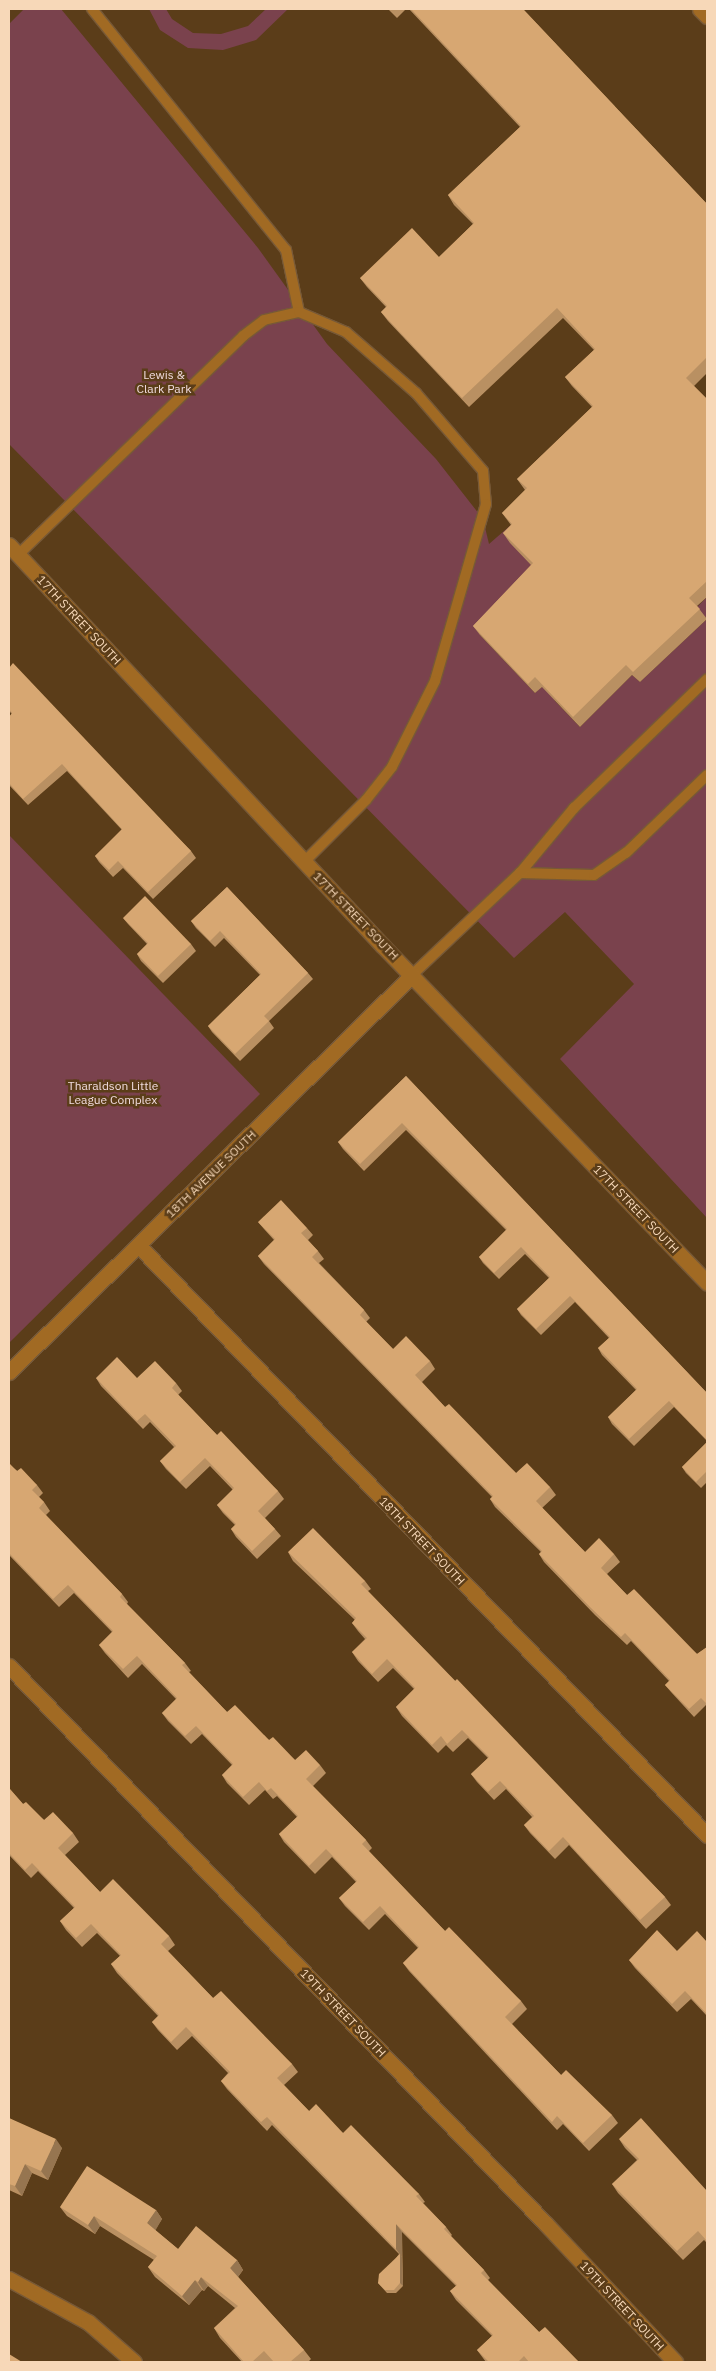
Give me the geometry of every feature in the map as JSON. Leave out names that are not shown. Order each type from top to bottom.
[{"type":"street","points":[[700,9],[707,16]]},
{"type":"street","name":"17TH STREET SOUTH","points":[[13,550],[304,862],[707,1283]]},
{"type":"street","name":"18TH AVENUE SOUTH","points":[[9,1372],[412,975]]},
{"type":"street","name":"18TH STREET SOUTH","points":[[138,1245],[707,1835]]},
{"type":"street","name":"19TH STREET SOUTH","points":[[9,1666],[532,2210],[675,2362]]},
{"type":"street","points":[[9,2279],[88,2322],[134,2362]]},
{"type":"lane","points":[[92,9],[286,250],[299,312]]},
{"type":"lane","points":[[13,550],[243,336],[264,320],[299,312],[346,332],[416,392],[483,471],[486,504],[435,680],[392,768],[366,800],[304,862]]},
{"type":"lane","points":[[412,975],[520,874],[552,839],[574,808],[707,678]]},
{"type":"lane","points":[[520,874],[594,875],[626,853],[707,775]]},
{"type":"green space","name":"Lewis & Clark Park","points":[[24,9],[61,9],[258,248],[327,344],[436,459],[483,519],[489,544],[511,525],[545,568],[480,635],[535,693],[547,682],[555,701],[580,727],[632,675],[640,682],[707,619],[707,1218],[560,1059],[634,984],[565,912],[514,958],[9,444],[9,24]]},
{"type":"green space","points":[[149,9],[166,9],[172,19],[193,33],[221,34],[248,26],[266,9],[288,9],[256,40],[223,50],[188,48],[160,30]]},
{"type":"green space","points":[[707,597],[707,619],[696,608]]},
{"type":"green space","name":"Tharaldson Little League Complex","points":[[9,835],[260,1094],[9,1343]]},
{"type":"building","points":[[411,9],[523,9],[707,204],[707,357],[686,378],[707,399],[707,581],[689,598],[700,609],[633,672],[626,665],[573,717],[535,677],[528,684],[473,626],[533,563],[503,533],[512,524],[502,513],[527,488],[517,479],[593,406],[565,377],[595,349],[557,308],[462,398],[381,312],[387,306],[360,278],[412,228],[439,257],[474,223],[448,195],[521,126]]},
{"type":"building","points":[[13,663],[191,851],[148,892],[118,861],[109,870],[95,856],[122,829],[62,764],[23,799],[9,783],[9,717],[12,713],[9,709],[9,668]]},
{"type":"building","points":[[227,887],[308,973],[264,1016],[269,1021],[235,1054],[208,1026],[261,974],[220,931],[210,941],[191,921]]},
{"type":"building","points":[[145,896],[191,944],[158,976],[137,954],[148,943],[123,918]]},
{"type":"building","points":[[406,1076],[707,1393],[707,1440],[669,1401],[629,1439],[608,1417],[637,1389],[598,1348],[610,1337],[570,1296],[536,1329],[517,1309],[550,1277],[521,1247],[494,1273],[479,1257],[507,1229],[402,1123],[360,1164],[338,1142]]},
{"type":"building","points":[[281,1200],[307,1228],[301,1233],[318,1251],[312,1257],[364,1310],[360,1315],[393,1349],[406,1336],[430,1361],[415,1375],[445,1407],[449,1404],[516,1473],[527,1463],[550,1487],[536,1501],[585,1552],[599,1538],[614,1554],[601,1568],[627,1595],[634,1589],[697,1654],[707,1647],[707,1704],[701,1698],[689,1709],[665,1685],[670,1680],[625,1633],[621,1637],[590,1607],[539,1554],[542,1551],[490,1499],[493,1496],[258,1256],[275,1239],[258,1222]]},
{"type":"building","points":[[117,1357],[137,1378],[155,1361],[176,1383],[172,1388],[217,1435],[221,1431],[278,1491],[258,1511],[275,1529],[252,1551],[231,1529],[236,1524],[217,1505],[234,1488],[205,1458],[180,1482],[160,1461],[176,1446],[145,1414],[137,1421],[96,1378]]},
{"type":"building","points":[[707,1442],[707,1471],[696,1482],[682,1467]]},
{"type":"building","points":[[10,1464],[17,1471],[21,1468],[37,1485],[32,1490],[44,1502],[39,1508],[122,1594],[120,1597],[185,1663],[182,1665],[227,1712],[235,1705],[269,1740],[273,1737],[295,1760],[306,1750],[320,1765],[306,1779],[366,1840],[362,1844],[445,1931],[449,1927],[521,2001],[505,2017],[561,2075],[566,2070],[612,2115],[583,2143],[557,2116],[552,2122],[403,1963],[419,1947],[380,1906],[363,1922],[339,1898],[357,1881],[326,1849],[309,1866],[279,1834],[298,1816],[271,1788],[267,1791],[259,1782],[243,1797],[222,1775],[233,1764],[196,1726],[185,1736],[162,1713],[177,1698],[137,1656],[123,1669],[99,1645],[113,1631],[68,1585],[53,1599],[9,1553]]},
{"type":"building","points":[[313,1528],[365,1581],[361,1584],[455,1681],[457,1679],[665,1897],[640,1920],[563,1837],[549,1851],[524,1825],[534,1816],[500,1781],[488,1792],[471,1774],[489,1757],[462,1730],[447,1744],[441,1736],[432,1745],[396,1707],[415,1688],[387,1659],[372,1674],[352,1652],[367,1638],[352,1623],[356,1618],[288,1552]]},
{"type":"building","points":[[9,1788],[23,1804],[26,1802],[44,1820],[53,1812],[73,1833],[58,1848],[100,1892],[113,1879],[169,1936],[161,1944],[213,1998],[221,1991],[292,2064],[277,2078],[309,2111],[316,2104],[343,2133],[351,2125],[419,2194],[416,2196],[446,2227],[444,2229],[484,2270],[481,2273],[539,2332],[545,2327],[579,2362],[529,2362],[524,2356],[518,2362],[489,2362],[477,2350],[493,2335],[450,2291],[457,2285],[396,2224],[396,2249],[267,2117],[261,2122],[221,2081],[230,2072],[186,2027],[171,2042],[152,2022],[159,2015],[111,1964],[121,1955],[91,1924],[76,1938],[60,1921],[75,1907],[32,1863],[25,1870],[9,1853]]},
{"type":"building","points":[[657,1930],[677,1951],[697,1931],[707,1942],[707,2014],[685,1991],[672,2004],[629,1960]]},
{"type":"building","points":[[9,2118],[56,2139],[41,2171],[25,2164],[15,2186],[9,2184]]},
{"type":"building","points":[[641,2118],[707,2191],[707,2241],[698,2231],[677,2251],[612,2184],[639,2159],[619,2139]]},
{"type":"building","points":[[87,2166],[156,2210],[147,2223],[178,2249],[196,2226],[237,2260],[230,2268],[304,2350],[290,2362],[274,2362],[264,2351],[252,2362],[244,2362],[214,2328],[238,2306],[201,2277],[198,2282],[195,2280],[182,2296],[148,2267],[157,2256],[94,2216],[88,2225],[60,2207]]},
{"type":"building","points":[[400,2254],[400,2283],[394,2290],[385,2290],[378,2283],[379,2274]]},
{"type":"building","points":[[9,2354],[22,2362],[9,2362]]}]
